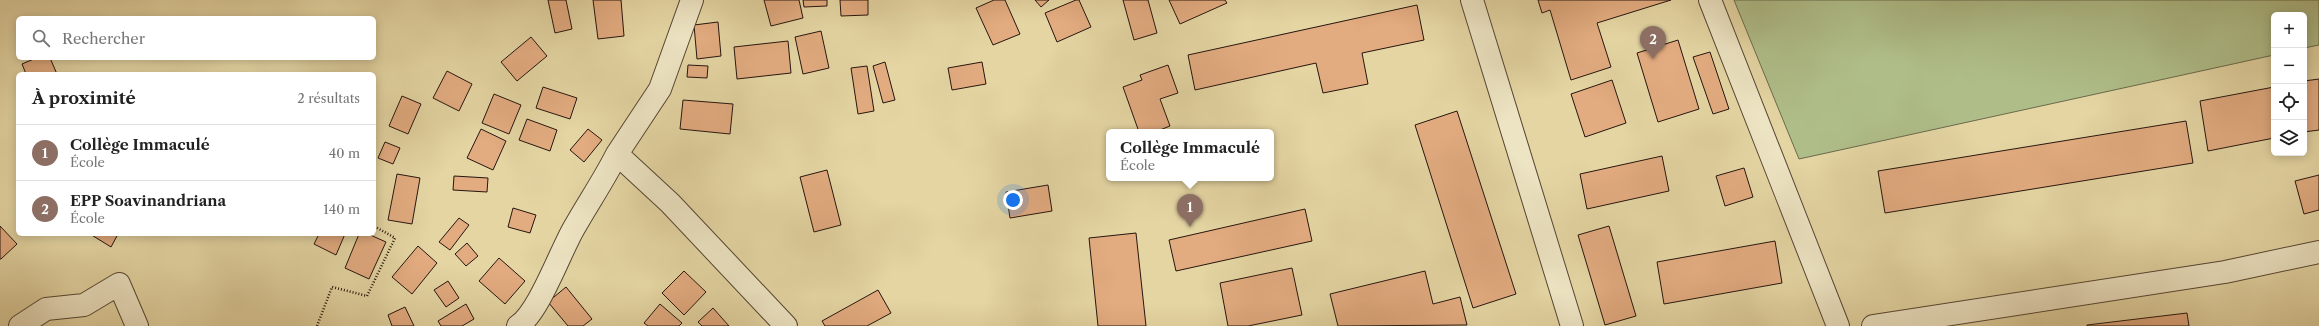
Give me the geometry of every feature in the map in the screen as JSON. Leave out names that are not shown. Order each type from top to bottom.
[{"type":"street","points":[[518,326],[525,321],[542,293],[574,228],[602,183],[617,154],[660,88],[692,0]]},
{"type":"street","points":[[1472,0],[1572,326]]},
{"type":"street","points":[[1710,0],[1838,326]]},
{"type":"street","points":[[617,154],[670,203],[786,326]]},
{"type":"street","points":[[1873,326],[2225,272],[2319,252]]},
{"type":"street","points":[[20,326],[46,309],[84,305],[120,284],[137,326]]},
{"type":"path","points":[[317,326],[332,287],[367,296],[395,238],[376,227]]},
{"type":"green space","points":[[1734,0],[2319,0],[2319,45],[2307,47],[2307,12],[2271,12],[2271,56],[1799,159]]},
{"type":"building","points":[[548,0],[566,0],[572,29],[555,33]]},
{"type":"building","points":[[593,0],[621,0],[624,36],[598,39]]},
{"type":"building","points":[[764,0],[799,0],[803,18],[771,26]]},
{"type":"building","points":[[803,0],[827,0],[827,6],[804,7]]},
{"type":"building","points":[[840,0],[868,0],[868,15],[841,16]]},
{"type":"building","points":[[994,0],[1005,0],[1020,34],[993,45],[976,8]]},
{"type":"building","points":[[1035,0],[1049,0],[1041,7]]},
{"type":"building","points":[[1079,0],[1091,27],[1057,42],[1045,13]]},
{"type":"building","points":[[1123,0],[1148,0],[1157,33],[1134,40]]},
{"type":"building","points":[[1169,0],[1225,0],[1227,3],[1180,24]]},
{"type":"building","points":[[1538,0],[1671,0],[1597,23],[1611,67],[1571,80],[1550,10],[1542,13]]},
{"type":"building","points":[[1417,5],[1424,40],[1362,53],[1368,84],[1323,93],[1316,63],[1195,90],[1188,55]]},
{"type":"building","points":[[718,22],[721,56],[697,59],[694,25]]},
{"type":"building","points":[[821,31],[829,68],[803,74],[795,37]]},
{"type":"building","points":[[531,37],[547,56],[517,81],[501,62]]},
{"type":"building","points":[[1678,40],[1699,109],[1658,122],[1637,53]]},
{"type":"building","points":[[788,41],[791,73],[737,79],[734,47]]},
{"type":"building","points":[[1710,52],[1729,109],[1713,114],[1693,57]]},
{"type":"building","points":[[31,60],[51,60],[56,72],[25,72],[22,64]]},
{"type":"building","points":[[885,62],[895,100],[883,103],[873,66]]},
{"type":"building","points":[[982,62],[986,84],[952,90],[948,68]]},
{"type":"building","points":[[688,65],[708,66],[707,78],[687,77]]},
{"type":"building","points":[[1168,65],[1178,93],[1160,99],[1170,126],[1162,129],[1138,129],[1123,87],[1142,80],[1140,75]]},
{"type":"building","points":[[867,66],[874,111],[858,114],[851,68]]},
{"type":"building","points":[[447,71],[472,84],[459,111],[433,98]]},
{"type":"building","points":[[2319,79],[2319,130],[2307,132],[2307,84],[2307,81]]},
{"type":"building","points":[[1612,80],[1626,123],[1585,137],[1571,94]]},
{"type":"building","points":[[543,87],[577,98],[570,119],[536,108]]},
{"type":"building","points":[[2271,88],[2271,139],[2208,151],[2200,101]]},
{"type":"building","points":[[494,94],[521,105],[509,134],[482,123]]},
{"type":"building","points":[[402,96],[421,104],[408,134],[389,126]]},
{"type":"building","points":[[683,100],[733,104],[730,134],[680,129]]},
{"type":"building","points":[[1457,111],[1516,294],[1473,308],[1415,125]]},
{"type":"building","points":[[527,119],[557,130],[550,151],[519,140]]},
{"type":"building","points":[[2186,121],[2193,163],[1885,213],[1878,171]]},
{"type":"building","points":[[481,129],[506,141],[493,170],[467,158]]},
{"type":"building","points":[[588,129],[602,140],[584,162],[570,150]]},
{"type":"building","points":[[385,142],[400,148],[393,164],[378,158]]},
{"type":"building","points":[[1662,156],[1669,191],[1587,209],[1580,174]]},
{"type":"building","points":[[1744,168],[1753,197],[1725,206],[1716,176]]},
{"type":"building","points":[[827,170],[841,225],[814,232],[800,177]]},
{"type":"building","points":[[397,174],[420,178],[412,224],[388,220]]},
{"type":"building","points":[[2319,175],[2319,210],[2304,214],[2295,181]]},
{"type":"building","points":[[454,176],[488,178],[487,192],[453,190]]},
{"type":"building","points":[[1048,185],[1052,211],[1010,218],[1006,192]]},
{"type":"building","points":[[513,208],[536,215],[530,233],[508,227]]},
{"type":"building","points":[[1305,209],[1312,241],[1176,271],[1169,240]]},
{"type":"building","points":[[459,218],[469,225],[450,250],[439,242]]},
{"type":"building","points":[[0,226],[17,244],[1,259],[0,259]]},
{"type":"building","points":[[1609,226],[1636,316],[1605,325],[1578,235]]},
{"type":"building","points":[[1136,233],[1146,326],[1098,326],[1089,238]]},
{"type":"building","points":[[93,236],[117,236],[111,247]]},
{"type":"building","points":[[318,236],[344,236],[336,255],[314,244]]},
{"type":"building","points":[[358,236],[372,236],[386,242],[369,279],[345,268]]},
{"type":"building","points":[[1775,241],[1782,283],[1664,304],[1657,262]]},
{"type":"building","points":[[467,243],[478,256],[466,266],[455,254]]},
{"type":"building","points":[[418,246],[437,263],[412,294],[392,277]]},
{"type":"building","points":[[499,258],[525,281],[505,304],[479,281]]},
{"type":"building","points":[[1292,268],[1302,315],[1248,326],[1228,326],[1220,283]]},
{"type":"building","points":[[684,271],[706,292],[684,315],[662,293]]},
{"type":"building","points":[[1425,271],[1433,304],[1460,297],[1467,325],[1338,326],[1330,294]]},
{"type":"building","points":[[448,281],[459,298],[446,307],[434,290]]},
{"type":"building","points":[[566,287],[592,319],[583,326],[568,326],[548,302]]},
{"type":"building","points":[[878,290],[891,313],[867,326],[825,326],[822,321]]},
{"type":"building","points":[[466,304],[474,319],[462,326],[441,326],[438,321]]},
{"type":"building","points":[[660,304],[682,323],[679,326],[648,326],[644,323]]},
{"type":"building","points":[[405,307],[414,326],[392,326],[388,315]]},
{"type":"building","points":[[713,308],[729,326],[702,326],[698,322]]},
{"type":"building","points":[[2187,313],[2189,326],[2087,326],[2087,325]]},
{"type":"place","name":"EPP Soavinandriana","points":[[1653,59]]},
{"type":"place","name":"Collège Immaculé","points":[[1190,227]]}]
